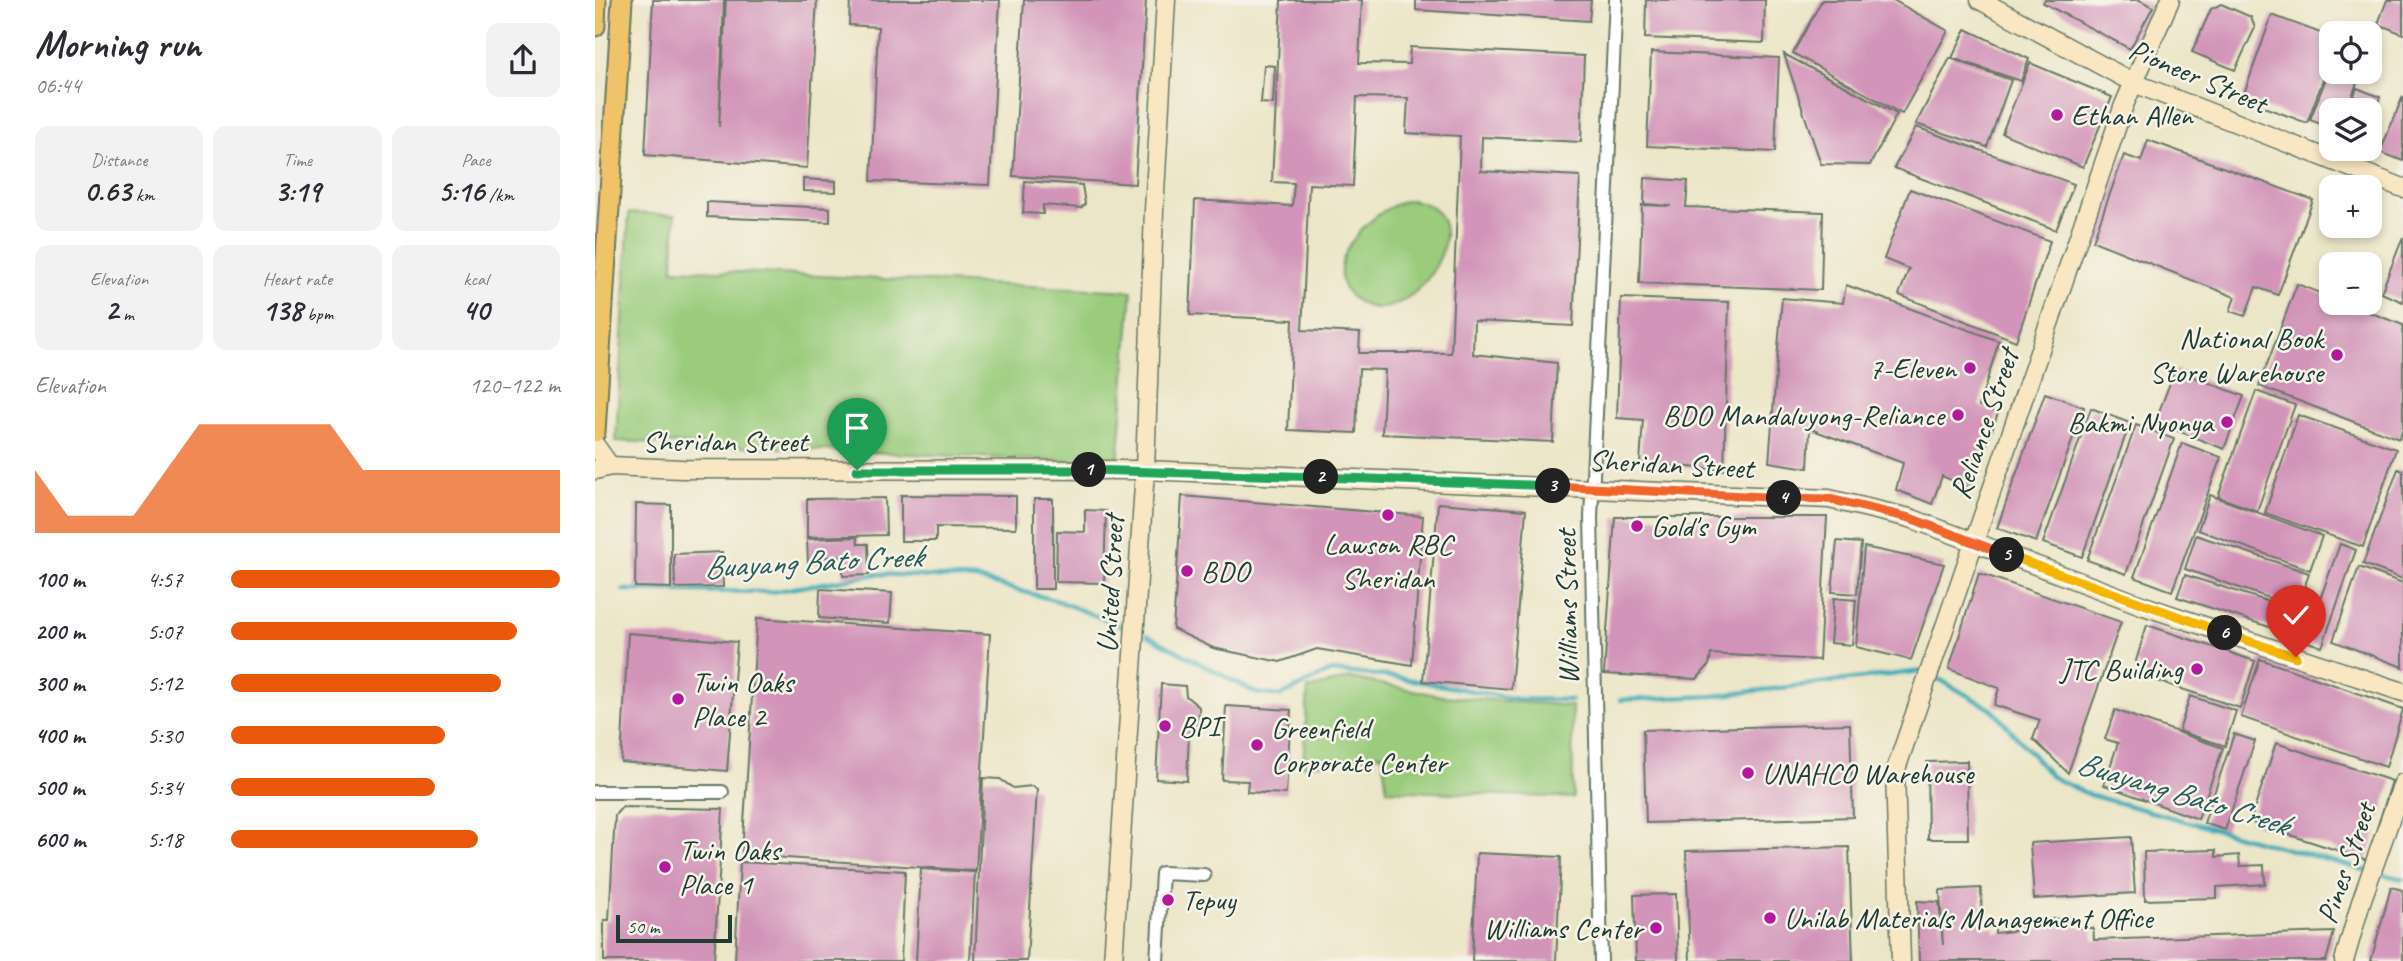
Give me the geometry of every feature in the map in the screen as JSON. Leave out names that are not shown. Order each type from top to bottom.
[{"type":"main road","points":[[595,26],[596,0]]},
{"type":"main road","points":[[595,432],[622,0]]},
{"type":"street","name":"United Street","points":[[1113,961],[1145,470],[1154,210],[1166,0]]},
{"type":"street","name":"Williams Street","points":[[1601,961],[1592,488],[1616,0]]},
{"type":"street","name":"Pioneer Street","points":[[1980,0],[2134,83],[2403,188]]},
{"type":"street","name":"Reliance Street","points":[[1901,961],[1895,772],[2134,83],[2170,0]]},
{"type":"street","name":"Sheridan Street","points":[[595,445],[602,468],[1145,470],[1829,499],[1910,518],[2144,606],[2403,692]]},
{"type":"street","name":"Pines Street","points":[[2344,961],[2361,902],[2403,783]]},
{"type":"street","points":[[595,792],[722,792]]},
{"type":"street","points":[[1157,961],[1161,873],[1205,875]]},
{"type":"green space","points":[[1410,200],[1433,208],[1444,224],[1444,244],[1436,266],[1422,286],[1403,301],[1383,308],[1362,304],[1347,292],[1341,277],[1343,261],[1350,244],[1378,215],[1394,205]]},
{"type":"green space","points":[[629,213],[675,215],[673,269],[1132,291],[1118,463],[616,441]]},
{"type":"green space","points":[[1350,678],[1442,696],[1572,706],[1573,798],[1387,790],[1382,754],[1303,766],[1308,689]]},
{"type":"building","points":[[653,0],[724,0],[719,127],[726,0],[817,0],[807,168],[645,155]]},
{"type":"building","points":[[850,0],[1000,0],[990,185],[871,181],[878,27],[849,25]]},
{"type":"building","points":[[1024,0],[1146,0],[1135,184],[1013,176]]},
{"type":"building","points":[[1281,0],[1362,0],[1359,63],[1409,64],[1410,47],[1584,56],[1581,142],[1482,137],[1481,171],[1580,176],[1573,326],[1474,321],[1473,354],[1557,363],[1553,442],[1382,434],[1385,370],[1359,369],[1356,433],[1288,430],[1293,320],[1190,315],[1195,200],[1292,206],[1294,183],[1272,182]],"holes":[[[1357,97],[1408,98],[1406,133],[1460,136],[1451,353],[1359,353],[1360,333],[1302,330],[1309,184],[1353,186]]]},
{"type":"building","points":[[1416,0],[1591,0],[1589,21],[1416,10]]},
{"type":"building","points":[[1646,0],[1765,0],[1764,43],[1645,38]]},
{"type":"building","points":[[1822,0],[1893,0],[1948,31],[1902,114],[1793,53]]},
{"type":"building","points":[[2045,0],[2140,0],[2153,7],[2130,49],[2043,3]]},
{"type":"building","points":[[2387,0],[2403,0],[2403,34],[2382,26],[2382,21],[2379,21]]},
{"type":"building","points":[[2221,4],[2251,17],[2255,28],[2235,70],[2192,52],[2211,9]]},
{"type":"building","points":[[2272,15],[2319,33],[2319,84],[2321,84],[2307,123],[2242,99]]},
{"type":"building","points":[[1966,29],[2029,59],[2021,81],[1952,58]]},
{"type":"building","points":[[1651,52],[1779,58],[1775,152],[1647,146]]},
{"type":"building","points":[[1784,54],[1897,114],[1870,165],[1821,164]]},
{"type":"building","points":[[1950,58],[2011,80],[1987,147],[1916,124]]},
{"type":"building","name":"Ethan Allen","points":[[2030,63],[2112,97],[2083,167],[2002,133]]},
{"type":"building","points":[[1264,65],[1275,66],[1273,104],[1261,103]]},
{"type":"building","points":[[2324,84],[2356,84],[2351,98],[2319,98],[2319,123],[2310,120]]},
{"type":"building","points":[[2357,88],[2380,97],[2380,98],[2353,98]]},
{"type":"building","points":[[2403,96],[2403,161],[2382,153]]},
{"type":"building","points":[[1916,127],[2074,184],[2056,230],[1894,168]]},
{"type":"building","points":[[2148,140],[2313,200],[2278,295],[2256,287],[2245,316],[2230,311],[2235,297],[2093,241],[2124,155],[2141,161]]},
{"type":"building","points":[[1645,178],[1688,181],[1686,207],[1823,212],[1821,290],[1639,283],[1642,205],[1671,206],[1644,204]]},
{"type":"building","points":[[803,179],[836,181],[836,192],[803,191]]},
{"type":"building","points":[[1025,181],[1082,185],[1085,204],[1081,208],[1043,205],[1043,214],[1023,213]]},
{"type":"building","points":[[1910,189],[2050,241],[2016,341],[1899,295],[1909,269],[1884,259]]},
{"type":"building","points":[[707,202],[830,208],[830,222],[707,217]]},
{"type":"building","points":[[2403,237],[2403,302],[2382,293]]},
{"type":"building","name":"National Book Store Warehouse","points":[[2297,284],[2319,292],[2319,315],[2377,315],[2403,325],[2403,430],[2399,439],[2259,386]]},
{"type":"building","points":[[1846,285],[1999,341],[1979,406],[1998,413],[1971,489],[1942,476],[1932,504],[1896,490],[1903,463],[1810,429],[1808,468],[1769,462],[1782,298],[1843,303]]},
{"type":"building","points":[[1621,298],[1729,302],[1724,470],[1640,463],[1643,420],[1617,418]]},
{"type":"building","points":[[2175,370],[2244,396],[2224,449],[2155,422]]},
{"type":"building","points":[[2256,391],[2295,405],[2257,511],[2218,497]]},
{"type":"building","points":[[2045,393],[2084,407],[2036,542],[1997,528]]},
{"type":"building","points":[[2091,408],[2130,423],[2082,557],[2043,543]]},
{"type":"building","points":[[2298,415],[2396,449],[2363,547],[2265,513]]},
{"type":"building","points":[[2136,425],[2174,439],[2126,574],[2087,560]]},
{"type":"building","points":[[2182,443],[2221,457],[2172,591],[2134,577]]},
{"type":"building","points":[[2398,469],[2403,471],[2403,579],[2363,564]]},
{"type":"building","points":[[901,495],[1016,496],[1016,528],[936,527],[936,541],[901,541]]},
{"type":"building","points":[[2210,495],[2322,536],[2310,570],[2198,530]]},
{"type":"building","points":[[1182,496],[1423,516],[1412,665],[1317,649],[1280,662],[1213,648],[1173,629]]},
{"type":"building","points":[[885,498],[886,535],[807,537],[807,499]]},
{"type":"building","points":[[1034,499],[1053,499],[1053,589],[1034,589]]},
{"type":"building","points":[[1438,503],[1526,510],[1511,689],[1423,681]]},
{"type":"building","points":[[636,504],[671,505],[671,588],[635,587]]},
{"type":"building","points":[[1085,510],[1106,511],[1104,583],[1056,582],[1057,531],[1085,532]]},
{"type":"building","points":[[1615,517],[1827,517],[1819,660],[1711,654],[1709,665],[1697,679],[1604,674]]},
{"type":"building","points":[[2196,535],[2309,573],[2298,608],[2185,569]]},
{"type":"building","points":[[857,537],[858,544],[868,544],[869,575],[843,576],[843,557],[818,557],[818,563],[808,563],[807,539]]},
{"type":"building","points":[[1837,541],[1861,543],[1857,594],[1832,592]]},
{"type":"building","points":[[2340,544],[2356,550],[2322,647],[2305,641]]},
{"type":"building","points":[[1864,547],[1944,564],[1911,660],[1856,647]]},
{"type":"building","points":[[722,552],[723,587],[675,588],[674,554]]},
{"type":"building","points":[[2359,567],[2403,583],[2403,667],[2333,641]]},
{"type":"building","points":[[1979,573],[2121,622],[2068,773],[2033,739],[2040,720],[1994,705],[1999,688],[1949,669]]},
{"type":"building","points":[[2185,575],[2295,610],[2288,633],[2177,597]]},
{"type":"building","points":[[820,589],[892,593],[890,623],[819,618]]},
{"type":"building","points":[[1834,598],[1856,600],[1852,645],[1830,643]]},
{"type":"building","points":[[757,618],[990,634],[976,871],[742,855]]},
{"type":"building","name":"JTC Building","points":[[2147,625],[2255,661],[2240,708],[2145,677],[2136,661]]},
{"type":"building","name":"Twin Oaks Place 2","points":[[628,633],[737,642],[727,771],[621,762]]},
{"type":"building","points":[[2260,659],[2403,709],[2386,767],[2241,717]]},
{"type":"building","points":[[1161,684],[1185,686],[1186,696],[1199,707],[1198,733],[1189,732],[1187,781],[1156,779]]},
{"type":"building","points":[[2190,696],[2236,711],[2225,746],[2179,731]]},
{"type":"building","name":"Greenfield Corporate Center","points":[[1226,706],[1291,710],[1286,794],[1247,792],[1248,781],[1222,780]]},
{"type":"building","points":[[2115,710],[2223,748],[2198,819],[2104,785],[2118,743],[2105,739]]},
{"type":"building","name":"UNAHCO Warehouse","points":[[1850,724],[1853,817],[1646,823],[1643,730]]},
{"type":"building","points":[[2234,734],[2255,741],[2225,830],[2204,823]]},
{"type":"building","points":[[2276,743],[2392,781],[2367,860],[2250,822]]},
{"type":"building","points":[[1967,761],[1968,839],[1928,839],[1927,762]]},
{"type":"building","points":[[983,778],[1000,779],[1013,788],[1032,786],[1037,789],[1027,961],[975,961]]},
{"type":"building","name":"Twin Oaks Place 1","points":[[622,807],[723,809],[714,961],[604,961],[604,920],[609,920],[615,815]]},
{"type":"building","points":[[2131,837],[2135,893],[2034,899],[2030,843]]},
{"type":"building","name":"Unilab Materials Management Office","points":[[1849,847],[1853,961],[1690,961],[1686,851]]},
{"type":"building","points":[[2216,850],[2216,857],[2239,855],[2240,866],[2264,865],[2265,884],[2217,887],[2217,898],[2145,900],[2144,852]]},
{"type":"building","points":[[1477,853],[1561,857],[1556,961],[1472,961]]},
{"type":"building","points":[[740,862],[905,871],[901,961],[735,961]]},
{"type":"building","points":[[921,869],[975,872],[970,961],[916,961]]},
{"type":"building","points":[[2391,887],[2403,890],[2403,961],[2371,961]]},
{"type":"building","points":[[1981,888],[1982,927],[1995,927],[1995,933],[2022,930],[2022,920],[2079,918],[2080,928],[2093,928],[2094,940],[2334,932],[2326,961],[1919,961],[1917,901],[1939,902],[1943,945],[1940,890]]},
{"type":"building","name":"Williams Center","points":[[1676,894],[1678,961],[1636,961],[1634,895]]},
{"type":"waterway","name":"Buayang Bato Creek","points":[[623,590],[771,592],[878,574],[976,579],[1058,601],[1124,627]]},
{"type":"waterway","name":"Buayang Bato Creek","points":[[1147,635],[1256,693],[1281,696],[1331,671],[1395,677],[1516,699],[1571,700]]},
{"type":"waterway","name":"Buayang Bato Creek","points":[[1620,700],[1713,696],[1922,671]]},
{"type":"waterway","name":"Buayang Bato Creek","points":[[1937,678],[1993,710],[2052,777],[2090,795],[2368,871]]},
{"type":"waterway","name":"Buayang Bato Creek","points":[[2377,873],[2403,879]]},
{"type":"place","name":"Ethan Allen","points":[[2057,115]]},
{"type":"place","name":"National Book Store Warehouse","points":[[2337,355]]},
{"type":"place","name":"7-Eleven","points":[[1970,368]]},
{"type":"place","name":"BDO Mandaluyong-Reliance","points":[[1958,415]]},
{"type":"place","name":"Bakmi Nyonya","points":[[2227,422]]},
{"type":"place","name":"Lawson RBC Sheridan","points":[[1388,515]]},
{"type":"place","name":"Gold's Gym","points":[[1637,526]]},
{"type":"place","name":"BDO","points":[[1187,571]]},
{"type":"place","name":"JTC Building","points":[[2197,669]]},
{"type":"place","name":"Twin Oaks Place 2","points":[[678,699]]},
{"type":"place","name":"BPI","points":[[1165,726]]},
{"type":"place","name":"Greenfield Corporate Center","points":[[1257,745]]},
{"type":"place","name":"UNAHCO Warehouse","points":[[1748,773]]},
{"type":"place","name":"Twin Oaks Place 1","points":[[665,867]]},
{"type":"place","name":"Tepuy","points":[[1168,900]]},
{"type":"place","name":"Unilab Materials Management Office","points":[[1770,918]]},
{"type":"place","name":"Williams Center","points":[[1656,928]]},
{"type":"route","points":[[857,470],[1145,470],[1829,499],[1910,518],[2144,606],[2296,657]]}]
